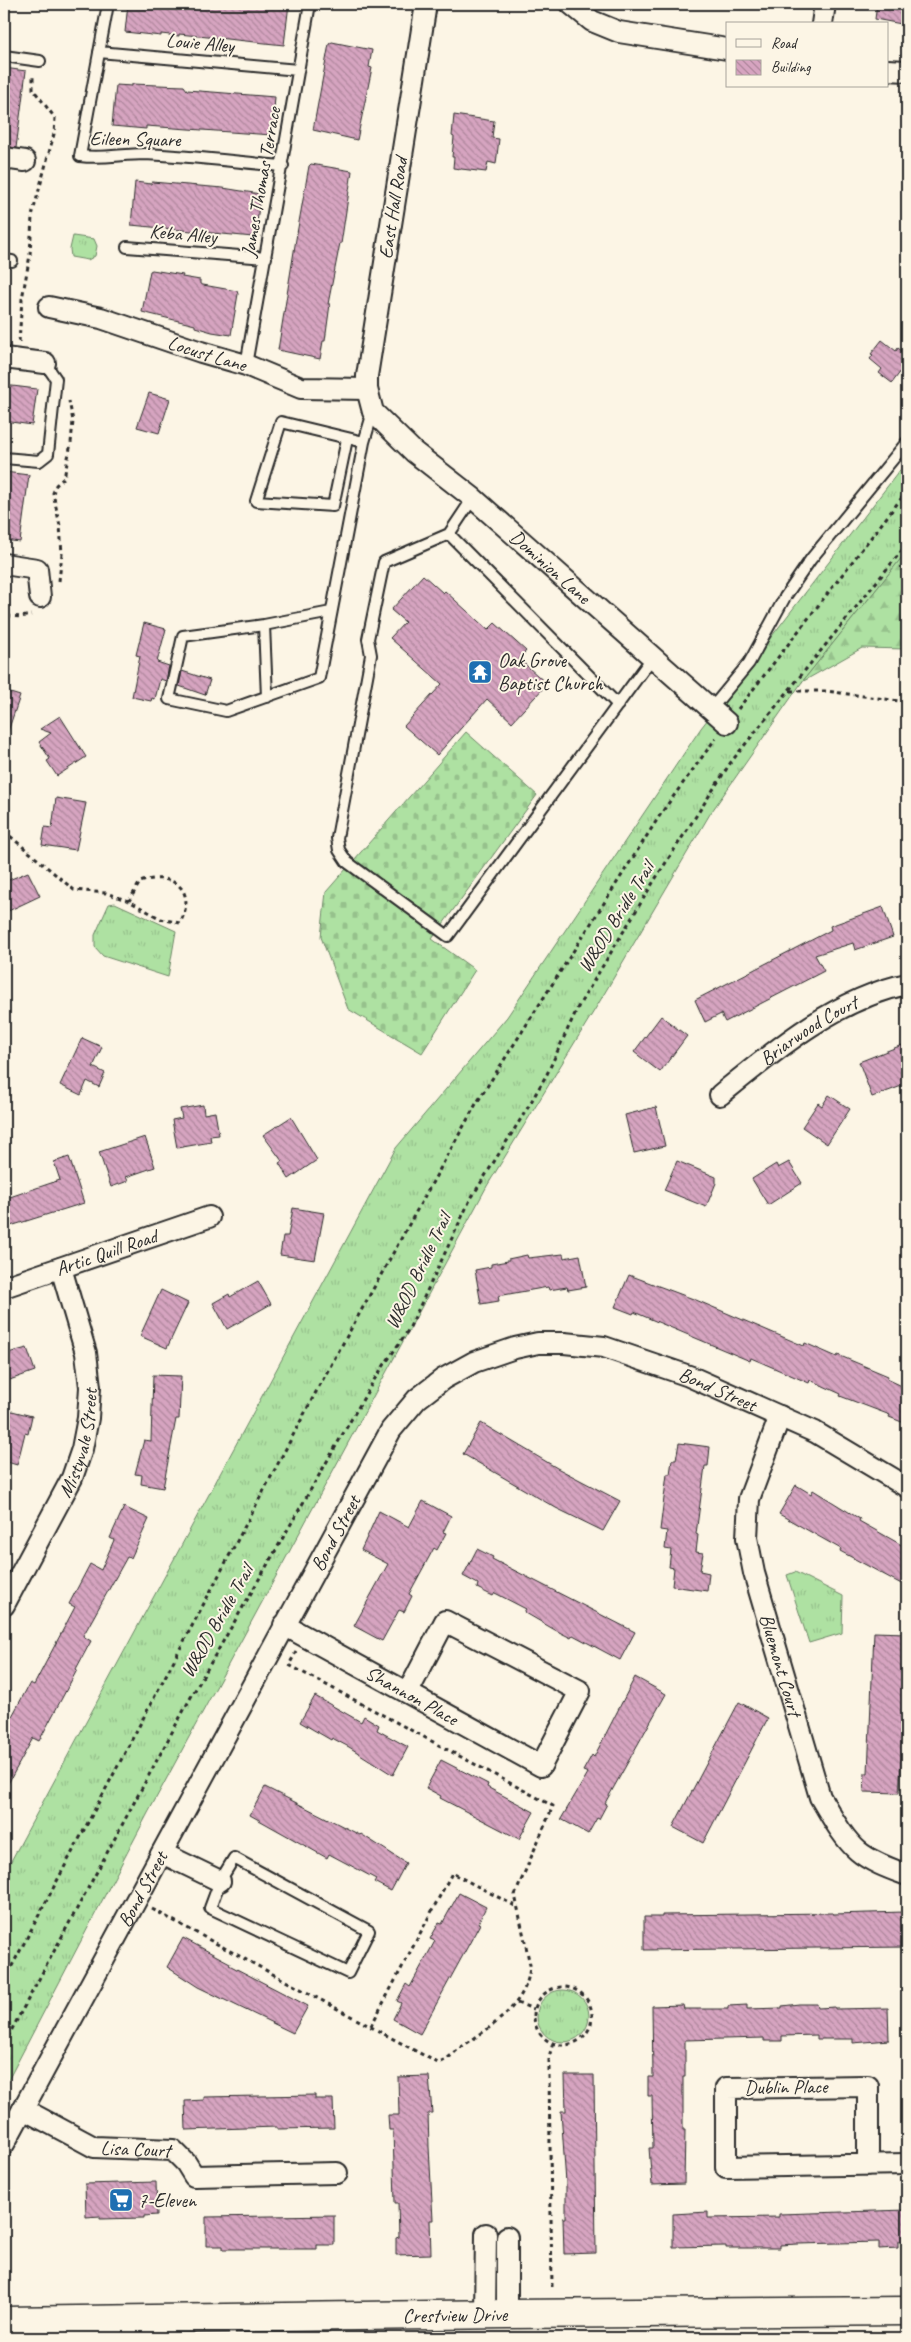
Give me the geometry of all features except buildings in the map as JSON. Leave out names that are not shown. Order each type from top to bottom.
[{"type":"main road","name":"Crestview Drive","points":[[4,2321],[496,2314],[907,2312]]},
{"type":"street","name":"East Hall Road","points":[[373,412],[367,389],[426,4]]},
{"type":"street","points":[[571,4],[592,21],[619,32],[726,49]]},
{"type":"street","points":[[822,22],[825,4]]},
{"type":"street","points":[[888,70],[907,72]]},
{"type":"street","points":[[4,158],[25,161]]},
{"type":"street","name":"Locust Lane","points":[[49,307],[101,318],[201,352],[246,365],[301,388],[367,389]]},
{"type":"street","points":[[11,359],[51,371]]},
{"type":"street","name":"Dominion Lane","points":[[373,412],[414,452],[473,498],[727,723]]},
{"type":"street","points":[[4,564],[37,569],[44,600]]},
{"type":"street","name":"Briarwood Court","points":[[720,1095],[768,1056],[840,1008],[907,984]]},
{"type":"street","name":"Artic Quill Road","points":[[4,1287],[209,1217]]},
{"type":"street","name":"Mistyvale Street","points":[[4,1605],[72,1478],[82,1449],[88,1418],[90,1386],[86,1353],[61,1268]]},
{"type":"street","name":"Bond Street","points":[[4,2144],[390,1430],[417,1399],[443,1379],[474,1362],[515,1348],[538,1343],[564,1343],[604,1347],[689,1376],[815,1432],[907,1487]]},
{"type":"street","name":"Bluemont Court","points":[[780,1416],[749,1500],[747,1538],[754,1572],[820,1797],[837,1826],[858,1851],[890,1869],[907,1875]]},
{"type":"street","name":"Shannon Place","points":[[284,1625],[541,1766],[580,1690],[445,1621],[408,1692]]},
{"type":"street","points":[[162,1853],[220,1881]]},
{"type":"street","name":"Dublin Place","points":[[868,2165],[868,2086],[726,2088],[726,2166],[868,2165],[907,2164]]},
{"type":"street","name":"Lisa Court","points":[[23,2109],[94,2147],[173,2150],[186,2163],[194,2176],[337,2173]]},
{"type":"street","points":[[486,2234],[496,2314]]},
{"type":"street","points":[[496,2314],[508,2237]]},
{"type":"lane","name":"Eileen Square","points":[[108,4],[80,156],[101,159],[120,155],[145,154],[283,166]]},
{"type":"lane","name":"James Thomas Terrace","points":[[246,365],[283,166],[310,4]]},
{"type":"lane","name":"Louie Alley","points":[[99,52],[298,70]]},
{"type":"lane","points":[[4,56],[38,61]]},
{"type":"lane","name":"Keba Alley","points":[[127,247],[266,258]]},
{"type":"lane","points":[[4,458],[40,461],[48,454],[51,371]]},
{"type":"lane","points":[[331,612],[264,625],[183,636],[169,699],[226,711],[319,678],[364,442],[373,412]]},
{"type":"lane","points":[[347,438],[332,506],[256,501],[281,422],[364,442]]},
{"type":"lane","points":[[712,709],[749,663],[785,597],[811,559],[907,442]]},
{"type":"lane","points":[[473,498],[449,534],[384,562],[368,639],[371,655],[338,838],[339,850],[347,862],[448,936],[652,658]]},
{"type":"lane","points":[[449,534],[618,705]]},
{"type":"lane","points":[[264,625],[267,697]]},
{"type":"lane","points":[[234,1858],[369,1931],[348,1974],[210,1908],[220,1881],[234,1858]]},
{"type":"path","points":[[11,359],[30,255],[32,216],[54,134],[54,118],[33,89],[38,61]]},
{"type":"path","points":[[7,616],[21,617],[44,600],[62,554],[60,526],[53,493],[56,486],[64,478],[73,422],[72,410],[65,391],[51,371]]},
{"type":"path","points":[[4,1981],[308,1408],[476,1104],[662,812],[727,723],[907,491]]},
{"type":"path","name":"W&OD Bridle Trail","points":[[4,2044],[191,1697],[374,1380],[409,1329],[470,1200],[531,1102],[578,1007],[654,881],[731,762],[907,544]]},
{"type":"path","points":[[789,691],[826,691],[907,702]]},
{"type":"path","points":[[4,831],[74,890],[106,893],[129,901],[161,919],[180,923],[186,900],[185,892],[180,885],[148,879],[140,882],[129,901]]},
{"type":"path","points":[[136,1900],[438,2063],[443,2062],[494,2024],[517,2003],[529,1976],[530,1966],[515,1894],[553,1806],[289,1664],[305,1636]]},
{"type":"path","points":[[371,2026],[452,1874],[517,1907]]},
{"type":"path","points":[[556,1987],[567,1987],[577,1990],[586,1997],[590,2007],[592,2018],[590,2028],[583,2037],[574,2043],[564,2045],[553,2043],[544,2038],[537,2030],[534,2009],[539,1999],[547,1991],[556,1987]]},
{"type":"path","points":[[517,2003],[534,2009]]},
{"type":"path","points":[[552,2287],[549,2057],[553,2043]]},
{"type":"green space","points":[[73,236],[94,239],[97,246],[95,256],[88,260],[71,257],[70,249]]},
{"type":"green space","points":[[907,461],[907,551],[802,682],[710,814],[597,1006],[487,1186],[148,1813],[4,2088],[4,1874],[396,1148],[507,1017],[701,728]]},
{"type":"green space","points":[[907,551],[907,649],[862,648],[802,682]]},
{"type":"green space","points":[[466,732],[537,795],[432,939],[475,970],[422,1053],[348,1009],[321,937],[326,892]]},
{"type":"green space","points":[[115,903],[176,931],[168,977],[103,956],[95,947],[95,935],[109,904]]},
{"type":"green space","points":[[795,1572],[843,1596],[842,1633],[809,1643],[787,1575]]},
{"type":"green space","points":[[558,1990],[568,1990],[582,1997],[589,2011],[589,2021],[582,2035],[568,2042],[558,2042],[548,2038],[541,2031],[537,2021],[537,2011],[541,2001],[548,1994]]},
{"type":"place","name":"Oak Grove Baptist Church","points":[[480,672]]},
{"type":"place","name":"7-Eleven","points":[[121,2200]]}]
